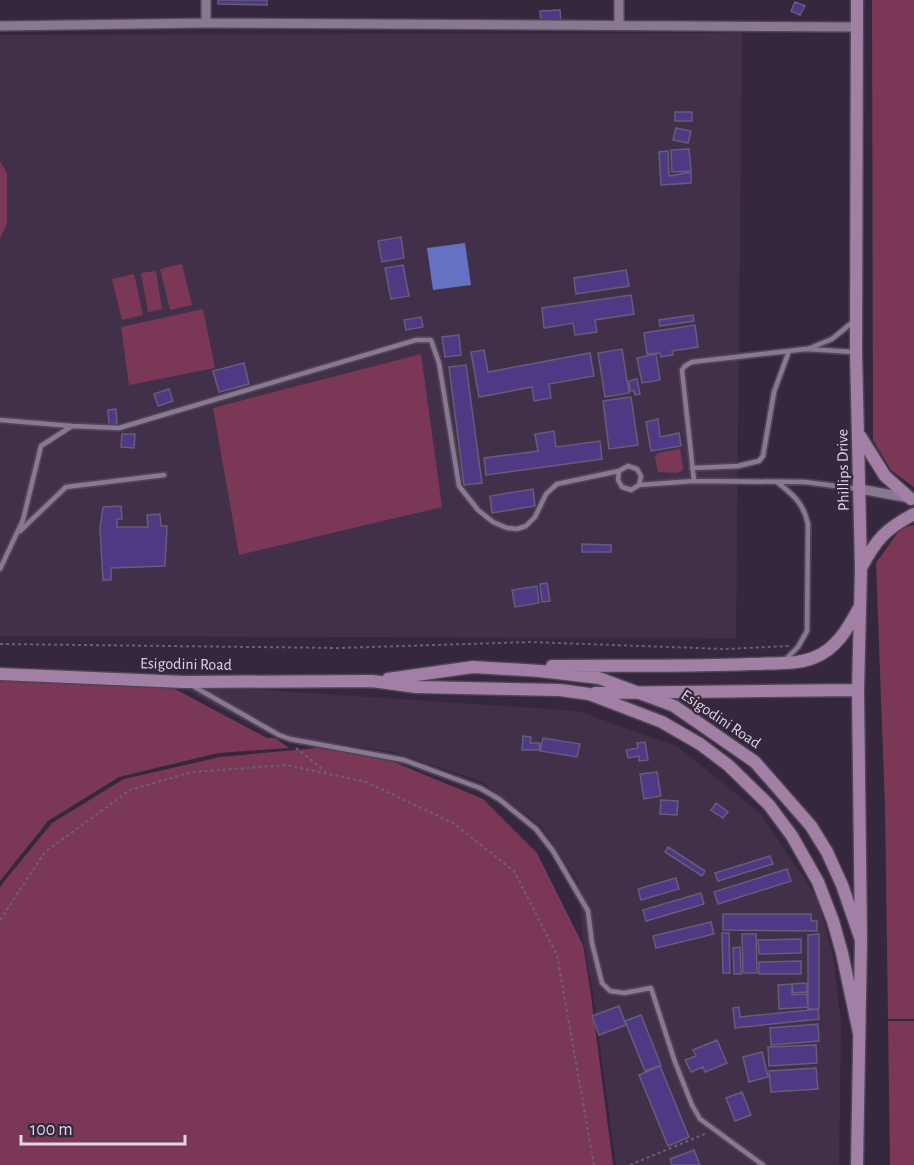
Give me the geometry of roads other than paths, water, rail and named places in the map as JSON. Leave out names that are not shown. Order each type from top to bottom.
[{"type":"main road","name":"Phillips Drive","points":[[857,0],[856,352],[861,569],[858,690],[861,940]]},
{"type":"main road","points":[[859,435],[885,476],[913,499]]},
{"type":"main road","points":[[861,569],[882,534],[914,514]]},
{"type":"main road","points":[[473,667],[723,665],[814,658],[827,650],[846,632],[860,607]]},
{"type":"main road","name":"Esigodini Road","points":[[0,674],[184,682],[372,681],[473,667],[540,671],[599,678],[674,706],[699,721],[755,762],[774,781],[811,826],[827,852],[842,885],[861,940],[857,1165]]},
{"type":"main road","name":"Esigodini Road","points":[[372,681],[416,687],[560,690],[589,694],[662,722],[700,744],[728,765],[769,805],[792,836],[818,882],[842,953],[859,1033]]},
{"type":"main road","points":[[589,694],[858,690]]},
{"type":"street","points":[[206,0],[206,23]]},
{"type":"street","points":[[619,0],[619,25]]},
{"type":"street","points":[[0,26],[206,23],[856,27]]},
{"type":"street","points":[[860,489],[913,499]]},
{"type":"lane","points":[[806,350],[832,339],[856,319]]},
{"type":"lane","points":[[0,420],[119,428],[416,340],[431,340],[439,363],[459,486],[478,510],[493,522],[507,528],[517,529],[525,526],[535,517],[546,494],[557,484],[619,471],[628,466],[638,469],[641,476],[639,485]]},
{"type":"lane","points":[[692,468],[738,466],[759,461],[763,456],[774,392],[789,351]]},
{"type":"lane","points":[[694,481],[682,370],[685,366],[692,362],[789,351],[856,352]]},
{"type":"lane","points":[[0,569],[23,520],[41,446],[72,426]]},
{"type":"lane","points":[[619,471],[618,480],[622,487],[631,490],[639,485],[694,481],[805,482],[860,489]]},
{"type":"lane","points":[[18,532],[66,487],[164,475]]},
{"type":"lane","points":[[777,482],[800,501],[808,524],[807,631],[798,647],[783,662]]},
{"type":"lane","points":[[184,682],[279,735],[404,760],[480,788],[516,812],[536,829],[553,851],[588,911],[592,943],[602,982],[610,991],[624,993],[651,988],[675,1062],[700,1119],[763,1165]]},
{"type":"water","points":[[465,243],[471,285],[433,290],[427,248]]}]
